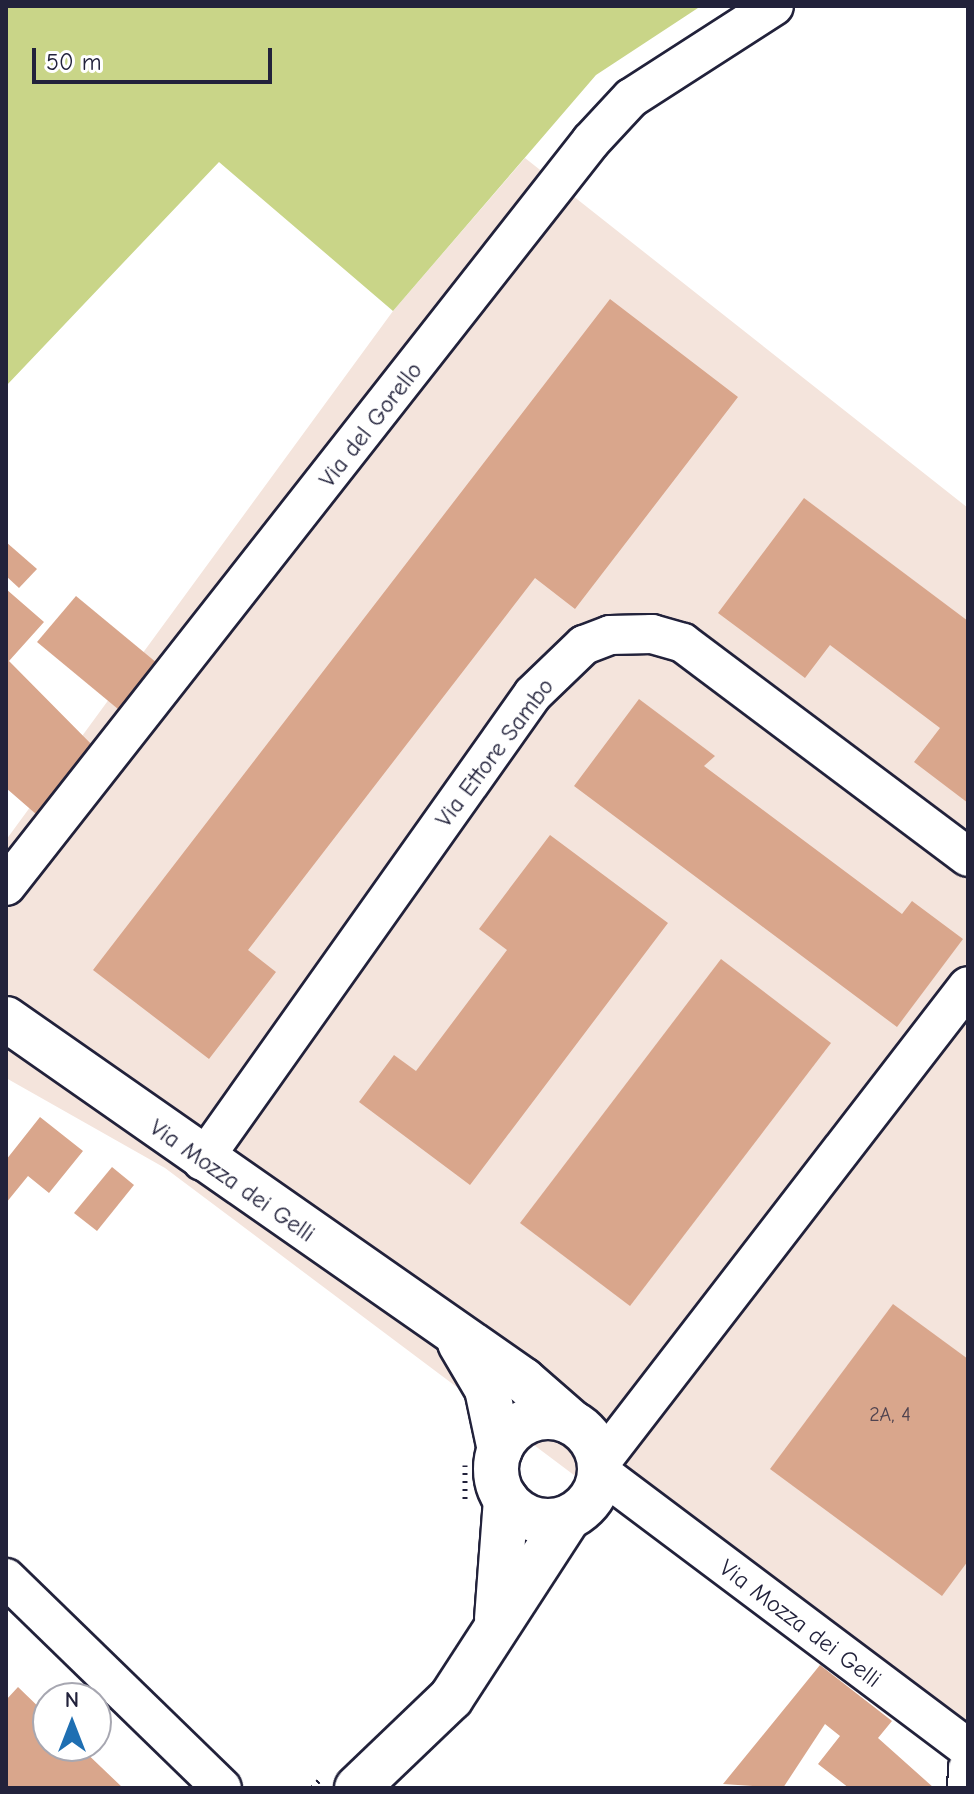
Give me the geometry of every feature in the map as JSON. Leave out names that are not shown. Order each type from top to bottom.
[{"type":"street","name":"Via del Gorello","points":[[6,886],[591,141],[631,98],[774,6]]},
{"type":"street","name":"Via Ettore Sambo","points":[[202,1161],[533,694],[584,645],[610,635],[652,634],[683,643],[968,857]]},
{"type":"street","points":[[343,1780],[451,1698],[497,1619],[596,1468],[968,986]]},
{"type":"street","name":"Via Mozza dei Gelli","points":[[6,1019],[459,1341],[523,1380],[596,1468],[968,1748]]},
{"type":"street","name":"Via Mozza dei Gelli","points":[[459,1341],[487,1389],[483,1452],[497,1619]]},
{"type":"street","points":[[483,1452],[538,1418],[596,1468]]},
{"type":"street","points":[[486,1507],[534,1519],[596,1468]]},
{"type":"street","points":[[6,1578],[212,1780]]},
{"type":"street","points":[[967,1788],[968,1768]]},
{"type":"path","points":[[483,1452],[486,1507]]},
{"type":"path","points":[[312,1788],[343,1780]]},
{"type":"shaded area","points":[[525,158],[968,508],[968,1771],[165,1168],[6,1078],[6,840],[393,311]]},
{"type":"green space","points":[[6,6],[701,6],[596,75],[393,311],[219,162],[6,386]]},
{"type":"building","points":[[610,299],[738,397],[575,609],[535,578],[248,950],[276,972],[209,1059],[93,970]]},
{"type":"building","points":[[804,498],[968,621],[968,803],[914,762],[940,728],[830,645],[805,678],[718,613]]},
{"type":"building","points":[[6,542],[37,569],[19,588],[6,576]]},
{"type":"building","points":[[6,589],[44,622],[9,661],[102,755],[44,821],[6,788]]},
{"type":"building","points":[[76,596],[163,668],[124,714],[37,642]]},
{"type":"building","points":[[639,699],[715,756],[704,766],[902,914],[912,901],[963,939],[897,1027],[574,786]]},
{"type":"building","points":[[550,835],[668,923],[470,1185],[359,1102],[394,1055],[416,1071],[507,950],[479,929]]},
{"type":"building","points":[[721,959],[831,1043],[630,1306],[520,1223]]},
{"type":"building","points":[[40,1117],[83,1151],[49,1193],[28,1176],[6,1203],[6,1160]]},
{"type":"building","points":[[112,1167],[134,1185],[97,1231],[74,1213]]},
{"type":"building","points":[[893,1304],[968,1359],[968,1561],[942,1596],[770,1469]]},
{"type":"building","points":[[820,1665],[892,1721],[878,1738],[934,1788],[849,1788],[818,1764],[840,1736],[825,1724],[783,1788],[723,1784]]},
{"type":"building","points":[[18,1687],[32,1701],[32,1762],[96,1762],[123,1788],[6,1788],[6,1700]]}]
